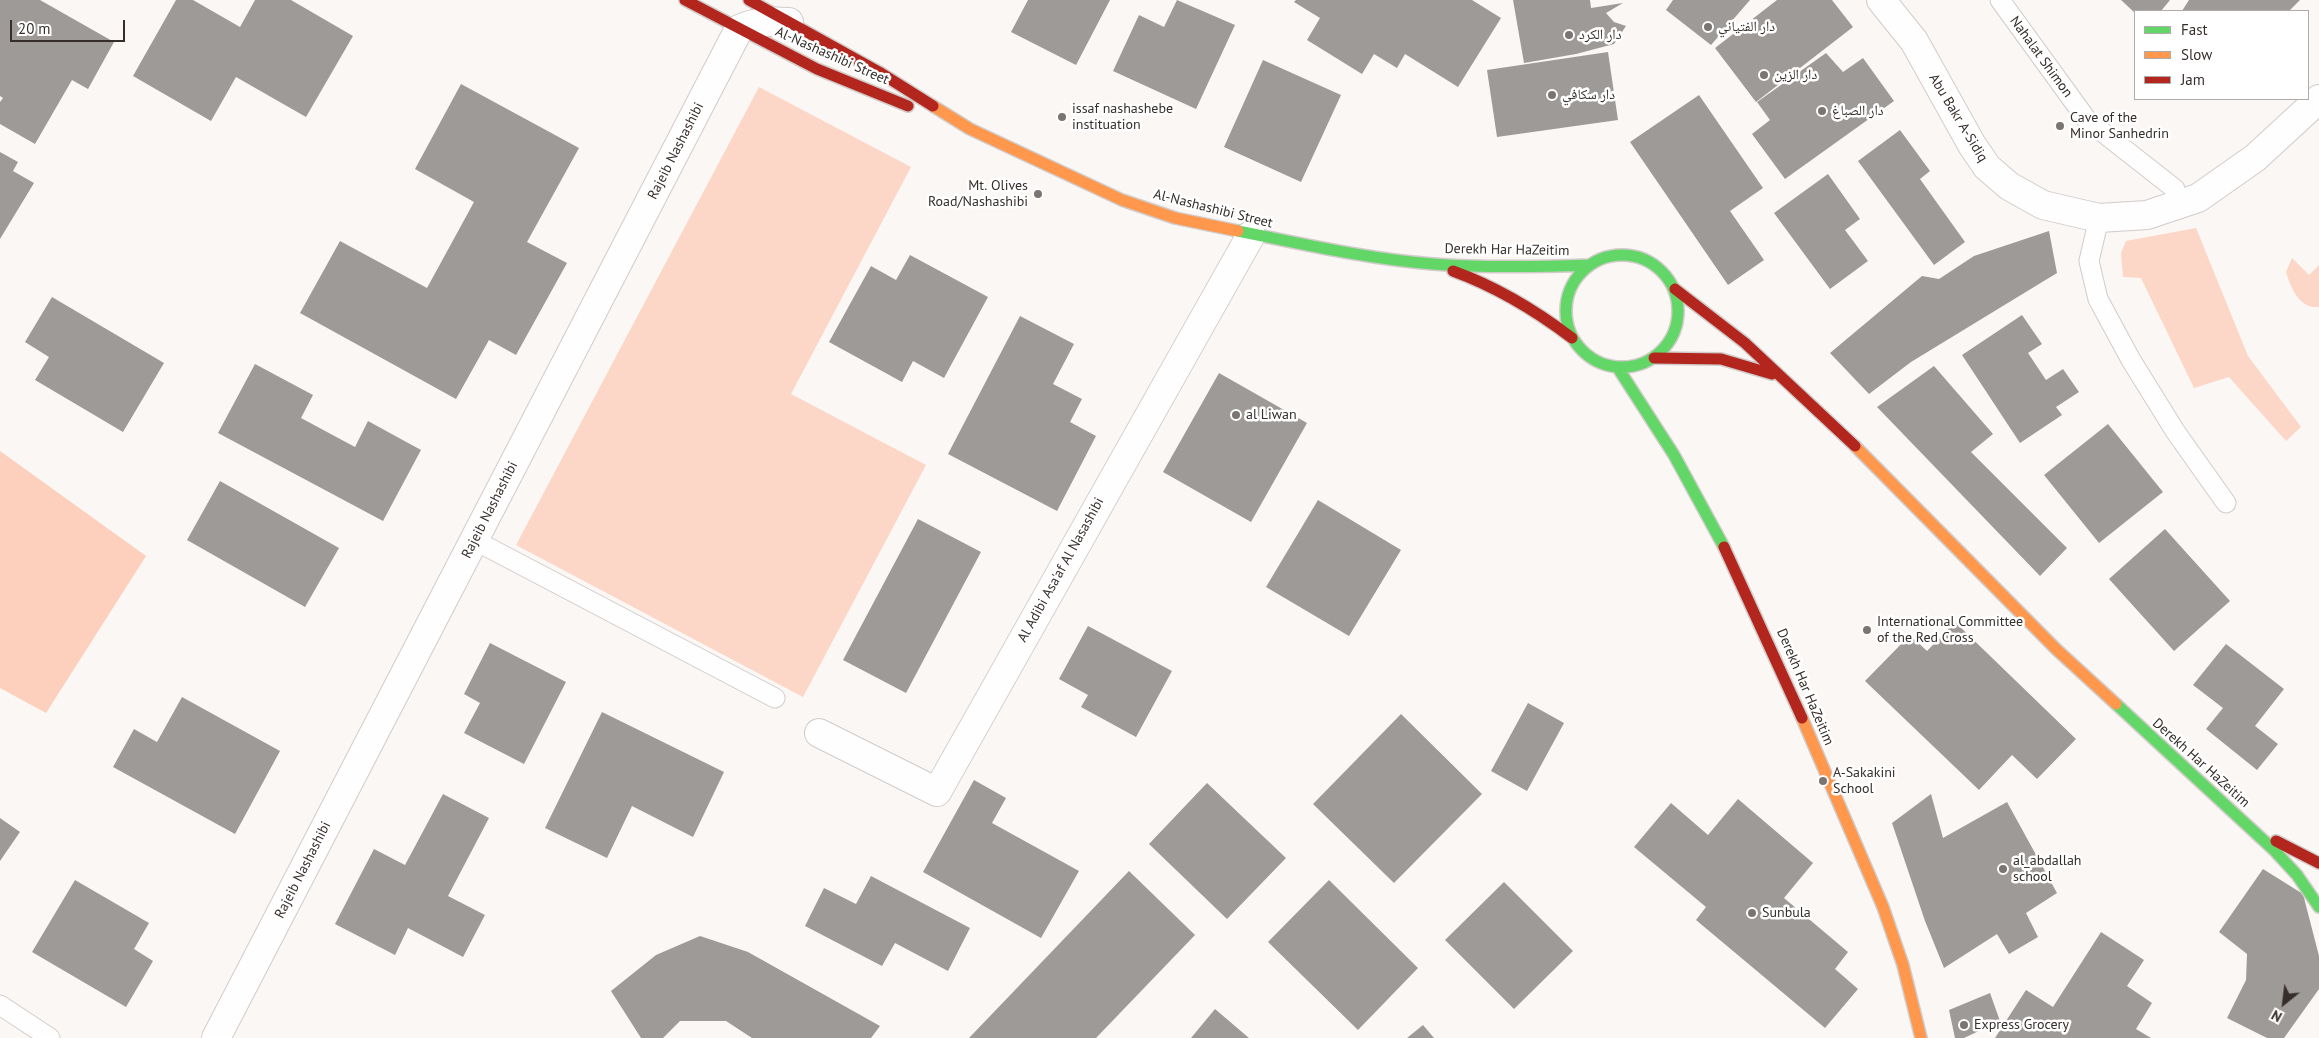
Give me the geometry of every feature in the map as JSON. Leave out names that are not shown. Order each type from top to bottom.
[{"type":"street","name":"Al-Nashashibi Street","points":[[685,0],[817,69],[970,129],[1122,200],[1175,218],[1250,235],[1345,252],[1433,264]]},
{"type":"street","name":"Al-Nashashibi Street","points":[[749,0],[879,72],[970,129]]},
{"type":"street","name":"Abu Bakr A-Sidiq","points":[[1881,0],[1914,41],[1972,146],[1987,166],[2010,186],[2043,205],[2099,218],[2147,215],[2198,198],[2255,158],[2319,99]]},
{"type":"street","points":[[739,29],[752,23],[769,20],[790,22]]},
{"type":"street","name":"Rajeib Nashashibi","points":[[216,1038],[739,29]]},
{"type":"street","name":"Al Adibi Asa'af Al Nasashibi","points":[[819,733],[937,792],[1250,235]]},
{"type":"street","points":[[1621,254],[1638,257],[1653,264],[1666,275],[1675,289],[1679,304],[1676,327],[1666,348],[1643,364],[1618,368],[1604,365],[1591,359],[1580,350],[1572,338],[1565,306],[1569,290],[1578,276],[1589,265],[1604,257],[1621,254]]},
{"type":"street","name":"Derekh Har HaZeitim","points":[[1433,264],[1536,267],[1589,265]]},
{"type":"street","name":"Derekh Har HaZeitim","points":[[1433,264],[1475,278],[1502,291],[1547,319],[1572,338]]},
{"type":"street","name":"Derekh Har HaZeitim","points":[[1675,289],[1745,343],[1826,418],[2056,649],[2250,828],[2297,875],[2319,907]]},
{"type":"street","name":"Derekh Har HaZeitim","points":[[1654,358],[1721,359],[1771,374],[1789,384]]},
{"type":"street","name":"Derekh Har HaZeitim","points":[[1618,368],[1646,407],[1760,620],[1859,850],[1903,965],[1921,1038]]},
{"type":"street","name":"Derekh Har HaZeitim","points":[[2250,828],[2319,863]]},
{"type":"lane","name":"Nahalat Shimon","points":[[2000,0],[2087,120],[2175,189]]},
{"type":"lane","points":[[2099,218],[2089,261],[2098,299],[2160,408],[2226,503]]},
{"type":"lane","points":[[474,540],[775,698]]},
{"type":"lane","points":[[0,1005],[50,1038]]},
{"type":"shaded area","points":[[759,87],[911,167],[791,394],[926,465],[803,697],[516,545]]},
{"type":"shaded area","points":[[2196,228],[2248,356],[2301,427],[2286,441],[2229,377],[2194,388],[2141,278],[2123,277],[2121,253],[2126,241]]},
{"type":"shaded area","points":[[2292,258],[2309,275],[2319,265],[2319,307],[2306,305],[2293,291],[2286,272]]},
{"type":"shaded area","points":[[0,451],[146,556],[46,713],[0,688]]},
{"type":"building","points":[[0,0],[40,0],[114,42],[88,89],[72,80],[35,144],[0,124],[0,102],[3,98],[0,96]]},
{"type":"building","points":[[176,0],[193,0],[240,27],[255,0],[291,0],[353,36],[306,117],[236,77],[211,121],[133,76]]},
{"type":"building","points":[[1028,0],[1110,0],[1076,65],[1011,32]]},
{"type":"building","points":[[1177,0],[1235,25],[1196,109],[1113,71],[1139,15],[1164,27]]},
{"type":"building","points":[[1296,0],[1472,0],[1501,18],[1458,87],[1405,54],[1397,68],[1374,54],[1362,74],[1307,40],[1320,18],[1294,2]]},
{"type":"building","name":"دار الكرد","points":[[1513,0],[1590,0],[1591,8],[1623,3],[1606,13],[1614,22],[1626,26],[1614,44],[1576,54],[1524,63]]},
{"type":"building","name":"دار الفتياني","points":[[1673,0],[1750,0],[1711,45],[1666,10]]},
{"type":"building","name":"دار الزين","points":[[1777,0],[1832,0],[1853,27],[1756,102],[1715,48]]},
{"type":"building","points":[[2121,0],[2170,0],[2162,10],[2134,10],[2134,12]]},
{"type":"building","points":[[2189,0],[2300,0],[2290,10],[2183,10]]},
{"type":"building","name":"دار سكافي","points":[[1608,52],[1618,120],[1497,137],[1487,70]]},
{"type":"building","name":"دار الصباغ","points":[[1826,53],[1843,72],[1863,58],[1894,101],[1785,179],[1752,134],[1770,120],[1757,102]]},
{"type":"building","points":[[1263,60],[1341,95],[1301,182],[1224,147]]},
{"type":"building","points":[[461,84],[579,148],[527,242],[567,263],[516,355],[489,340],[456,399],[300,313],[340,241],[427,288],[474,202],[415,169]]},
{"type":"building","points":[[1699,95],[1763,188],[1730,211],[1764,260],[1728,285],[1630,142]]},
{"type":"building","points":[[1900,130],[1930,171],[1920,179],[1965,242],[1934,265],[1858,161]]},
{"type":"building","points":[[0,152],[18,162],[13,171],[34,183],[0,239]]},
{"type":"building","points":[[1828,174],[1860,219],[1845,230],[1868,261],[1830,289],[1774,213]]},
{"type":"building","points":[[2049,231],[2057,273],[1911,362],[1869,394],[1830,353],[1922,276],[1939,279],[1974,256]]},
{"type":"building","points":[[910,255],[988,297],[944,378],[913,361],[902,382],[829,342],[871,266],[896,280]]},
{"type":"building","points":[[52,297],[164,363],[123,432],[35,380],[49,357],[25,342]]},
{"type":"building","points":[[2022,315],[2042,344],[2028,353],[2046,380],[2063,369],[2079,392],[2056,407],[2062,415],[2020,443],[1962,355]]},
{"type":"building","points":[[1020,316],[1074,344],[1053,384],[1082,399],[1070,422],[1096,436],[1057,511],[948,454]]},
{"type":"building","points":[[255,364],[313,395],[301,418],[355,447],[368,421],[421,450],[383,521],[218,433]]},
{"type":"building","points":[[1934,366],[1993,434],[1971,452],[2067,548],[2040,576],[1877,407]]},
{"type":"building","points":[[1219,373],[1307,423],[1251,522],[1163,472]]},
{"type":"building","points":[[2108,424],[2163,492],[2099,543],[2044,475]]},
{"type":"building","points":[[220,481],[339,548],[305,607],[187,540]]},
{"type":"building","points":[[1318,500],[1401,550],[1349,636],[1266,587]]},
{"type":"building","points":[[918,519],[981,552],[906,693],[843,660]]},
{"type":"building","points":[[2165,529],[2230,601],[2174,651],[2109,579]]},
{"type":"building","points":[[1955,622],[2076,739],[2037,779],[2012,755],[1979,790],[1865,681],[1910,635],[1927,651]]},
{"type":"building","points":[[1088,626],[1172,671],[1136,737],[1081,707],[1088,695],[1059,679]]},
{"type":"building","points":[[490,643],[566,682],[524,764],[464,733],[480,703],[464,694]]},
{"type":"building","points":[[2226,644],[2284,689],[2255,726],[2278,744],[2257,770],[2206,729],[2223,708],[2193,685]]},
{"type":"building","points":[[182,697],[280,751],[235,834],[113,767],[134,729],[157,742]]},
{"type":"building","points":[[1528,703],[1564,723],[1527,791],[1491,771]]},
{"type":"building","points":[[602,712],[724,772],[693,837],[632,806],[607,858],[545,828]]},
{"type":"building","points":[[1401,714],[1482,794],[1394,883],[1313,804]]},
{"type":"building","points":[[974,780],[1006,798],[992,823],[1079,871],[1041,938],[923,872]]},
{"type":"building","points":[[1207,783],[1286,858],[1227,919],[1149,844]]},
{"type":"building","points":[[443,794],[489,818],[448,896],[485,915],[463,957],[408,928],[395,955],[335,924],[374,849],[405,865]]},
{"type":"building","points":[[1931,794],[1943,838],[2007,802],[2057,893],[2026,913],[2038,937],[2009,954],[1997,934],[1944,968],[1925,921],[1892,823]]},
{"type":"building","name":"Sunbula","points":[[1738,799],[1813,863],[1784,898],[1848,952],[1835,969],[1858,989],[1825,1028],[1696,920],[1706,907],[1634,847],[1671,803],[1708,835]]},
{"type":"building","points":[[0,818],[20,832],[0,861]]},
{"type":"building","points":[[2263,869],[2303,894],[2319,956],[2319,989],[2284,1038],[2267,1038],[2227,1018],[2246,980],[2247,954],[2219,932]]},
{"type":"building","points":[[1129,871],[1195,935],[1096,1038],[969,1038]]},
{"type":"building","points":[[871,876],[970,928],[948,971],[895,943],[882,966],[805,926],[824,888],[856,904]]},
{"type":"building","points":[[75,880],[149,923],[134,949],[153,961],[126,1007],[32,952]]},
{"type":"building","points":[[1329,880],[1418,968],[1358,1030],[1268,942]]},
{"type":"building","points":[[1504,882],[1573,951],[1514,1009],[1445,940]]},
{"type":"building","points":[[2101,932],[2144,960],[2127,986],[2152,1003],[2136,1029],[2151,1038],[1995,1038],[2026,990],[2053,1007]]},
{"type":"building","points":[[700,936],[748,952],[880,1026],[871,1038],[752,1038],[726,1021],[680,1021],[663,1038],[641,1038],[611,991],[656,955]]},
{"type":"building","points":[[1990,993],[2000,1021],[1964,1038],[1955,1038],[1949,1010]]},
{"type":"building","points":[[1215,1009],[1249,1038],[1191,1038]]},
{"type":"building","points":[[1423,1025],[1434,1038],[1407,1038]]},
{"type":"traffic: fast","points":[[1238,231],[1384,259],[1409,262],[1492,267],[1589,265]]},
{"type":"traffic: fast","points":[[1622,255],[1644,259],[1662,271],[1674,289],[1678,311],[1674,333],[1662,351],[1644,363],[1622,367],[1600,363],[1582,351],[1570,333],[1566,311],[1570,289],[1582,271],[1600,259],[1622,255]]},
{"type":"traffic: fast","points":[[1618,368],[1674,455],[1724,547]]},
{"type":"traffic: fast","points":[[2116,704],[2274,850],[2297,875],[2319,907]]},
{"type":"traffic: slow","points":[[933,106],[970,129],[1122,200],[1175,218],[1238,231]]},
{"type":"traffic: slow","points":[[1855,446],[2056,649],[2116,704]]},
{"type":"traffic: slow","points":[[1802,718],[1883,907],[1903,965],[1921,1038]]},
{"type":"traffic: jam","points":[[685,0],[817,69],[908,106]]},
{"type":"traffic: jam","points":[[749,0],[879,72],[933,106]]},
{"type":"traffic: jam","points":[[1453,271],[1485,284],[1515,300],[1572,338]]},
{"type":"traffic: jam","points":[[1675,289],[1745,343],[1855,446]]},
{"type":"traffic: jam","points":[[1654,358],[1721,359],[1772,374]]},
{"type":"traffic: jam","points":[[1724,547],[1802,718]]},
{"type":"traffic: jam","points":[[2276,841],[2319,863]]},
{"type":"place","name":"دار الفتياني","points":[[1708,27]]},
{"type":"place","name":"دار الكرد","points":[[1569,35]]},
{"type":"place","name":"دار الزين","points":[[1764,75]]},
{"type":"place","name":"دار سكافي","points":[[1552,95]]},
{"type":"place","name":"دار الصباغ","points":[[1822,111]]},
{"type":"place","name":"issaf nashashebe instituation","points":[[1062,117]]},
{"type":"place","name":"Cave of the Minor Sanhedrin","points":[[2060,126]]},
{"type":"place","name":"Mt. Olives Road/Nashashibi","points":[[1038,194]]},
{"type":"place","name":"al Liwan","points":[[1236,415]]},
{"type":"place","name":"International Committee of the Red Cross","points":[[1867,630]]},
{"type":"place","name":"A-Sakakini School","points":[[1823,781]]},
{"type":"place","name":"al_abdallah school","points":[[2003,869]]},
{"type":"place","name":"Sunbula","points":[[1752,913]]},
{"type":"place","name":"Express Grocery","points":[[1964,1025]]}]
